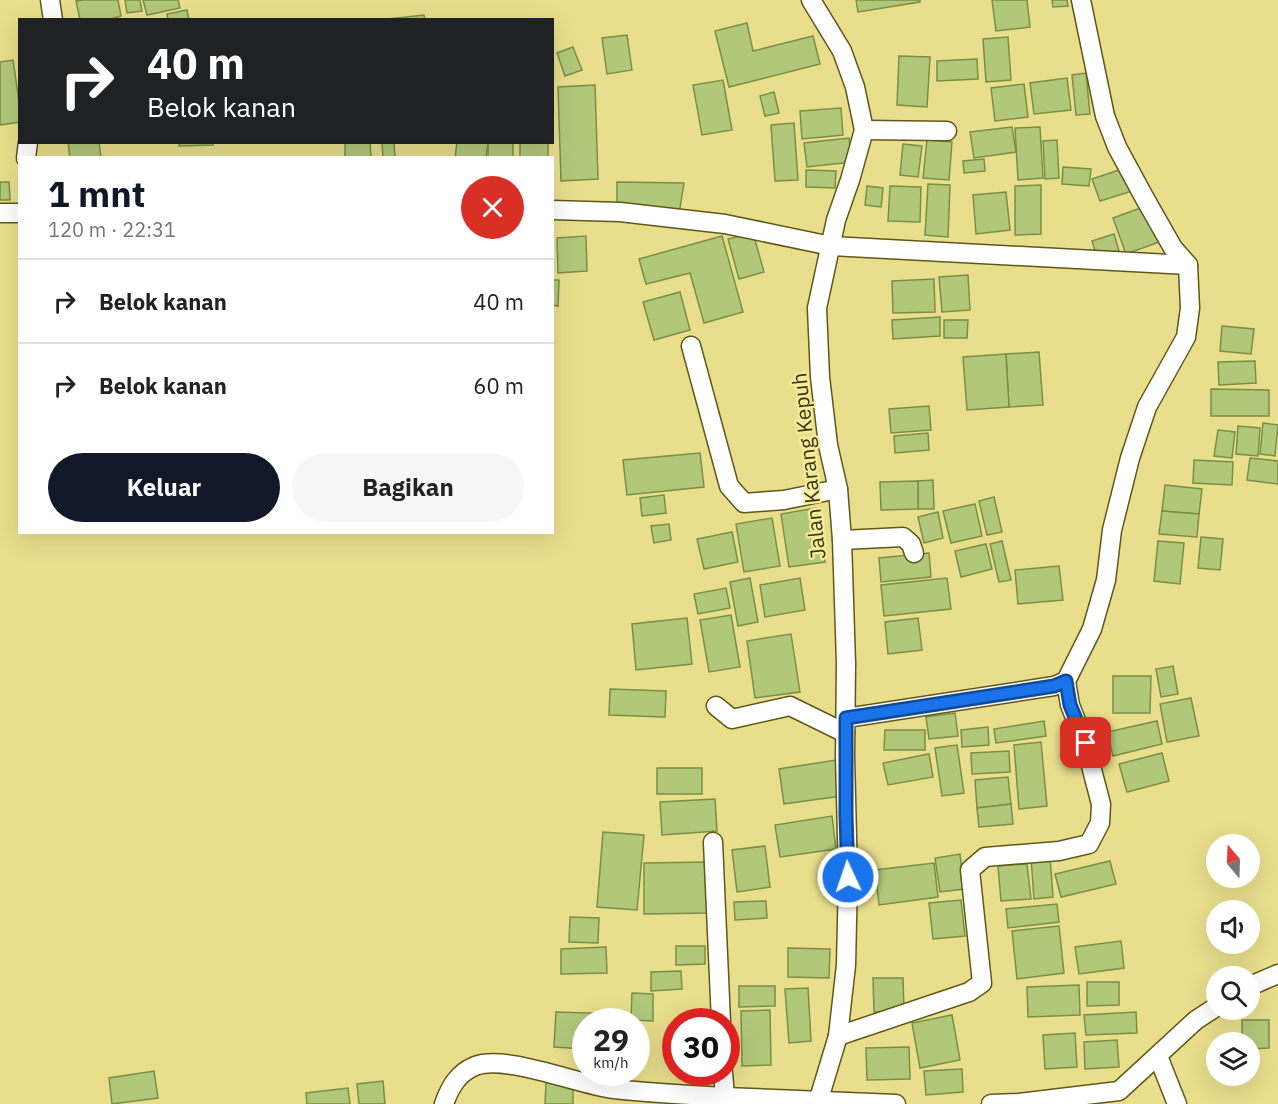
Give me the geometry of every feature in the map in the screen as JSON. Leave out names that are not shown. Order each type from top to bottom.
[{"type":"street","points":[[50,0],[53,18]]},
{"type":"street","name":"Jalan Karang Kepuh","points":[[811,0],[842,51],[855,87],[864,130],[836,220],[818,308],[820,378],[828,445],[838,489],[842,540],[846,663],[848,877],[846,964],[838,1036],[818,1102]]},
{"type":"street","points":[[838,1036],[961,995],[982,983],[970,870],[985,857],[1059,851],[1089,844],[1100,823],[1101,804],[1086,743],[1070,705],[1066,681],[1092,629],[1107,580],[1112,530],[1130,458],[1147,406],[1186,337],[1190,308],[1188,265],[1173,248],[1117,147],[1105,116],[1081,0]]},
{"type":"street","points":[[864,130],[947,131]]},
{"type":"street","points":[[554,210],[620,212],[725,224],[831,246],[1188,265]]},
{"type":"street","points":[[0,213],[18,213]]},
{"type":"street","points":[[691,346],[729,486],[744,503],[784,500],[838,489]]},
{"type":"street","points":[[842,540],[903,537],[911,544],[914,553]]},
{"type":"street","points":[[716,706],[732,719],[790,706],[846,725],[1054,686],[1066,681]]},
{"type":"street","points":[[712,842],[720,1008]]},
{"type":"street","points":[[1260,982],[1278,974]]},
{"type":"street","points":[[991,1104],[1114,1098],[1196,1020],[1206,1014]]},
{"type":"street","points":[[1158,1056],[1177,1104]]},
{"type":"street","points":[[444,1104],[458,1076],[476,1066],[495,1063],[613,1089],[724,1101],[896,1104]]},
{"type":"street","points":[[723,1086],[724,1101]]},
{"type":"building","points":[[118,0],[121,16],[80,18],[76,1]]},
{"type":"building","points":[[125,0],[140,0],[142,11],[127,13]]},
{"type":"building","points":[[143,0],[178,0],[180,8],[147,15]]},
{"type":"building","points":[[856,0],[920,0],[920,2],[858,12]]},
{"type":"building","points":[[992,0],[1027,0],[1030,27],[996,31]]},
{"type":"building","points":[[1052,0],[1067,0],[1068,6],[1053,7]]},
{"type":"building","points":[[187,10],[189,18],[168,18],[167,14]]},
{"type":"building","points":[[424,15],[425,18],[397,18]]},
{"type":"building","points":[[747,23],[753,51],[813,36],[820,64],[729,87],[715,31]]},
{"type":"building","points":[[627,35],[632,70],[607,74],[602,38]]},
{"type":"building","points":[[1008,37],[1011,80],[986,82],[983,39]]},
{"type":"building","points":[[573,47],[582,70],[565,76],[557,53]]},
{"type":"building","points":[[899,56],[930,57],[927,107],[897,105]]},
{"type":"building","points":[[977,59],[978,79],[937,81],[937,61]]},
{"type":"building","points":[[13,60],[18,94],[18,122],[0,125],[0,62]]},
{"type":"building","points":[[1086,73],[1090,114],[1076,115],[1072,75]]},
{"type":"building","points":[[1067,78],[1071,110],[1034,114],[1030,83]]},
{"type":"building","points":[[723,80],[732,130],[702,135],[693,85]]},
{"type":"building","points":[[1024,84],[1028,117],[995,121],[991,88]]},
{"type":"building","points":[[595,85],[598,179],[561,181],[558,87]]},
{"type":"building","points":[[774,92],[779,113],[765,116],[760,96]]},
{"type":"building","points":[[841,108],[843,135],[802,139],[800,111]]},
{"type":"building","points":[[794,123],[798,180],[775,181],[771,125]]},
{"type":"building","points":[[1012,127],[1016,152],[974,158],[970,132]]},
{"type":"building","points":[[1040,127],[1043,178],[1018,180],[1015,128]]},
{"type":"building","points":[[849,138],[852,162],[807,167],[804,143]]},
{"type":"building","points":[[927,140],[952,142],[949,180],[923,178]]},
{"type":"building","points":[[1057,140],[1059,178],[1045,179],[1043,141]]},
{"type":"building","points":[[68,144],[99,144],[101,156],[70,156]]},
{"type":"building","points":[[179,144],[213,144],[213,145],[179,146]]},
{"type":"building","points":[[345,144],[370,144],[371,156],[345,156]]},
{"type":"building","points":[[382,144],[394,144],[395,156],[383,156]]},
{"type":"building","points":[[457,144],[488,144],[486,156],[455,156]]},
{"type":"building","points":[[488,144],[513,144],[513,156],[488,156]]},
{"type":"building","points":[[520,144],[548,144],[548,156],[520,156]]},
{"type":"building","points":[[903,144],[922,146],[918,177],[900,175]]},
{"type":"building","points":[[984,159],[985,171],[964,173],[963,161]]},
{"type":"building","points":[[1063,167],[1091,169],[1089,186],[1062,184]]},
{"type":"building","points":[[1125,168],[1132,191],[1100,201],[1092,179]]},
{"type":"building","points":[[806,170],[836,171],[835,188],[806,187]]},
{"type":"building","points":[[0,182],[9,182],[10,200],[0,200]]},
{"type":"building","points":[[617,182],[684,183],[679,214],[617,207]]},
{"type":"building","points":[[928,184],[950,185],[948,237],[925,235]]},
{"type":"building","points":[[1041,185],[1041,234],[1015,235],[1015,186]]},
{"type":"building","points":[[867,186],[883,188],[881,207],[865,205]]},
{"type":"building","points":[[890,186],[921,187],[920,222],[888,221]]},
{"type":"building","points":[[1006,192],[1010,230],[976,234],[973,195]]},
{"type":"building","points":[[1146,206],[1159,242],[1126,254],[1113,218]]},
{"type":"building","points":[[753,233],[764,272],[739,279],[728,239]]},
{"type":"building","points":[[1114,234],[1119,251],[1097,257],[1092,241]]},
{"type":"building","points":[[586,236],[587,271],[558,273],[557,238]]},
{"type":"building","points":[[722,236],[743,312],[704,323],[690,273],[646,284],[639,259]]},
{"type":"building","points":[[968,275],[970,310],[942,312],[939,277]]},
{"type":"building","points":[[934,279],[935,312],[893,313],[892,281]]},
{"type":"building","points":[[554,280],[559,280],[558,306],[554,305]]},
{"type":"building","points":[[680,292],[690,330],[654,340],[643,302]]},
{"type":"building","points":[[940,317],[940,336],[893,339],[892,320]]},
{"type":"building","points":[[944,320],[968,320],[967,338],[944,338]]},
{"type":"building","points":[[1222,326],[1254,329],[1251,354],[1220,351]]},
{"type":"building","points":[[1039,352],[1043,405],[1009,407],[1006,354]]},
{"type":"building","points":[[1006,354],[1009,407],[967,410],[963,357]]},
{"type":"building","points":[[1255,361],[1256,383],[1219,385],[1218,362]]},
{"type":"building","points":[[1211,389],[1269,390],[1269,416],[1211,416]]},
{"type":"building","points":[[929,406],[931,430],[891,433],[889,409]]},
{"type":"building","points":[[1263,423],[1278,425],[1275,456],[1260,454]]},
{"type":"building","points":[[1238,426],[1260,428],[1258,456],[1236,454]]},
{"type":"building","points":[[1218,430],[1235,432],[1232,458],[1214,456]]},
{"type":"building","points":[[928,433],[929,450],[895,453],[894,436]]},
{"type":"building","points":[[700,453],[704,487],[627,495],[623,460]]},
{"type":"building","points":[[1250,458],[1278,461],[1278,484],[1247,480]]},
{"type":"building","points":[[1194,460],[1233,462],[1232,485],[1193,483]]},
{"type":"building","points":[[933,480],[934,509],[918,509],[918,481]]},
{"type":"building","points":[[918,481],[918,509],[881,510],[880,482]]},
{"type":"building","points":[[1165,485],[1202,489],[1199,514],[1162,511]]},
{"type":"building","points":[[664,495],[666,513],[642,516],[640,498]]},
{"type":"building","points":[[994,497],[1002,532],[987,535],[979,501]]},
{"type":"building","points":[[975,504],[982,536],[951,543],[943,511]]},
{"type":"building","points":[[816,508],[825,562],[789,567],[781,514]]},
{"type":"building","points":[[1162,511],[1199,514],[1197,537],[1159,534]]},
{"type":"building","points":[[938,512],[943,538],[924,543],[918,517]]},
{"type":"building","points":[[772,518],[780,566],[744,572],[736,524]]},
{"type":"building","points":[[669,524],[671,540],[654,543],[651,526]]},
{"type":"building","points":[[732,532],[738,562],[704,569],[697,539]]},
{"type":"building","points":[[1201,537],[1223,539],[1220,570],[1198,568]]},
{"type":"building","points":[[1002,541],[1011,580],[999,582],[990,544]]},
{"type":"building","points":[[1158,541],[1184,543],[1180,584],[1154,581]]},
{"type":"building","points":[[986,544],[992,569],[961,577],[955,551]]},
{"type":"building","points":[[929,553],[931,577],[881,582],[879,558]]},
{"type":"building","points":[[1059,566],[1063,600],[1018,604],[1015,570]]},
{"type":"building","points":[[750,578],[758,622],[738,626],[730,582]]},
{"type":"building","points":[[800,578],[805,610],[765,617],[760,585]]},
{"type":"building","points":[[947,578],[951,609],[884,616],[881,585]]},
{"type":"building","points":[[726,588],[730,608],[698,614],[694,594]]},
{"type":"building","points":[[731,615],[740,667],[709,672],[700,620]]},
{"type":"building","points":[[687,618],[692,664],[636,670],[632,624]]},
{"type":"building","points":[[918,618],[922,650],[888,654],[885,622]]},
{"type":"building","points":[[791,634],[800,692],[755,698],[747,641]]},
{"type":"building","points":[[1173,666],[1178,694],[1161,697],[1156,669]]},
{"type":"building","points":[[1113,676],[1151,676],[1150,713],[1113,713]]},
{"type":"building","points":[[610,689],[666,691],[665,717],[609,715]]},
{"type":"building","points":[[1191,698],[1199,736],[1167,742],[1160,704]]},
{"type":"building","points":[[955,713],[958,736],[929,739],[926,717]]},
{"type":"building","points":[[1044,721],[1046,736],[996,743],[994,729]]},
{"type":"building","points":[[1157,721],[1162,744],[1113,756],[1107,732]]},
{"type":"building","points":[[988,727],[989,745],[962,747],[961,730]]},
{"type":"building","points":[[885,730],[925,730],[925,750],[884,750]]},
{"type":"building","points":[[1041,742],[1047,806],[1019,809],[1014,745]]},
{"type":"building","points":[[957,745],[964,793],[942,796],[935,748]]},
{"type":"building","points":[[1009,751],[1010,772],[972,774],[971,753]]},
{"type":"building","points":[[1162,753],[1169,781],[1127,792],[1119,764]]},
{"type":"building","points":[[929,754],[933,777],[888,785],[883,763]]},
{"type":"building","points":[[836,760],[841,796],[784,804],[779,769]]},
{"type":"building","points":[[657,768],[702,768],[702,794],[657,794]]},
{"type":"building","points":[[1008,777],[1011,804],[977,808],[975,780]]},
{"type":"building","points":[[715,799],[717,831],[662,835],[660,802]]},
{"type":"building","points":[[1011,804],[1013,824],[979,827],[977,808]]},
{"type":"building","points":[[832,816],[836,849],[780,857],[775,825]]},
{"type":"building","points":[[603,832],[644,835],[637,910],[597,907]]},
{"type":"building","points":[[765,846],[770,887],[737,892],[732,850]]},
{"type":"building","points":[[960,854],[964,889],[940,892],[935,858]]},
{"type":"building","points":[[1050,857],[1053,897],[1034,899],[1031,858]]},
{"type":"building","points":[[1110,861],[1116,884],[1061,897],[1055,874]]},
{"type":"building","points":[[709,862],[710,913],[644,914],[644,863]]},
{"type":"building","points":[[934,863],[938,897],[879,905],[875,870]]},
{"type":"building","points":[[1027,864],[1031,899],[1001,901],[998,866]]},
{"type":"building","points":[[961,900],[965,936],[933,939],[929,903]]},
{"type":"building","points":[[766,901],[767,918],[735,920],[734,902]]},
{"type":"building","points":[[1057,904],[1059,922],[1008,928],[1006,909]]},
{"type":"building","points":[[570,917],[599,918],[598,943],[569,942]]},
{"type":"building","points":[[1059,926],[1064,973],[1017,979],[1012,931]]},
{"type":"building","points":[[1121,941],[1124,968],[1079,974],[1075,947]]},
{"type":"building","points":[[676,946],[705,946],[705,964],[676,965]]},
{"type":"building","points":[[606,947],[607,973],[561,974],[561,949]]},
{"type":"building","points":[[788,948],[830,949],[829,978],[788,977]]},
{"type":"building","points":[[681,971],[682,989],[651,991],[651,972]]},
{"type":"building","points":[[873,978],[903,978],[904,1011],[874,1012]]},
{"type":"building","points":[[1087,982],[1119,982],[1119,1005],[1087,1006]]},
{"type":"building","points":[[1079,985],[1080,1015],[1028,1017],[1027,987]]},
{"type":"building","points":[[739,986],[775,986],[775,1006],[739,1007]]},
{"type":"building","points":[[808,988],[811,1041],[789,1043],[785,989]]},
{"type":"building","points":[[632,993],[653,994],[653,1021],[650,1021],[650,1008],[631,1008]]},
{"type":"building","points":[[770,1010],[771,1065],[742,1066],[741,1011]]},
{"type":"building","points":[[556,1012],[572,1012],[572,1048],[554,1047]]},
{"type":"building","points":[[1136,1012],[1137,1033],[1086,1035],[1084,1015]]},
{"type":"building","points":[[952,1015],[960,1060],[920,1068],[912,1023]]},
{"type":"building","points":[[1242,1020],[1269,1020],[1269,1048],[1260,1048],[1260,1032],[1242,1032]]},
{"type":"building","points":[[1075,1033],[1077,1067],[1045,1069],[1043,1035]]},
{"type":"building","points":[[1117,1040],[1119,1067],[1085,1069],[1084,1042]]},
{"type":"building","points":[[909,1047],[910,1079],[867,1080],[866,1048]]},
{"type":"building","points":[[962,1069],[963,1092],[926,1095],[924,1071]]},
{"type":"building","points":[[154,1071],[158,1098],[112,1104],[109,1078]]},
{"type":"building","points":[[383,1081],[385,1104],[359,1104],[357,1084]]},
{"type":"building","points":[[546,1082],[572,1083],[573,1104],[545,1104]]},
{"type":"building","points":[[348,1088],[350,1104],[307,1104],[306,1093]]},
{"type":"route","points":[[848,877],[846,718],[1054,686],[1066,681],[1070,705],[1086,743]]}]
